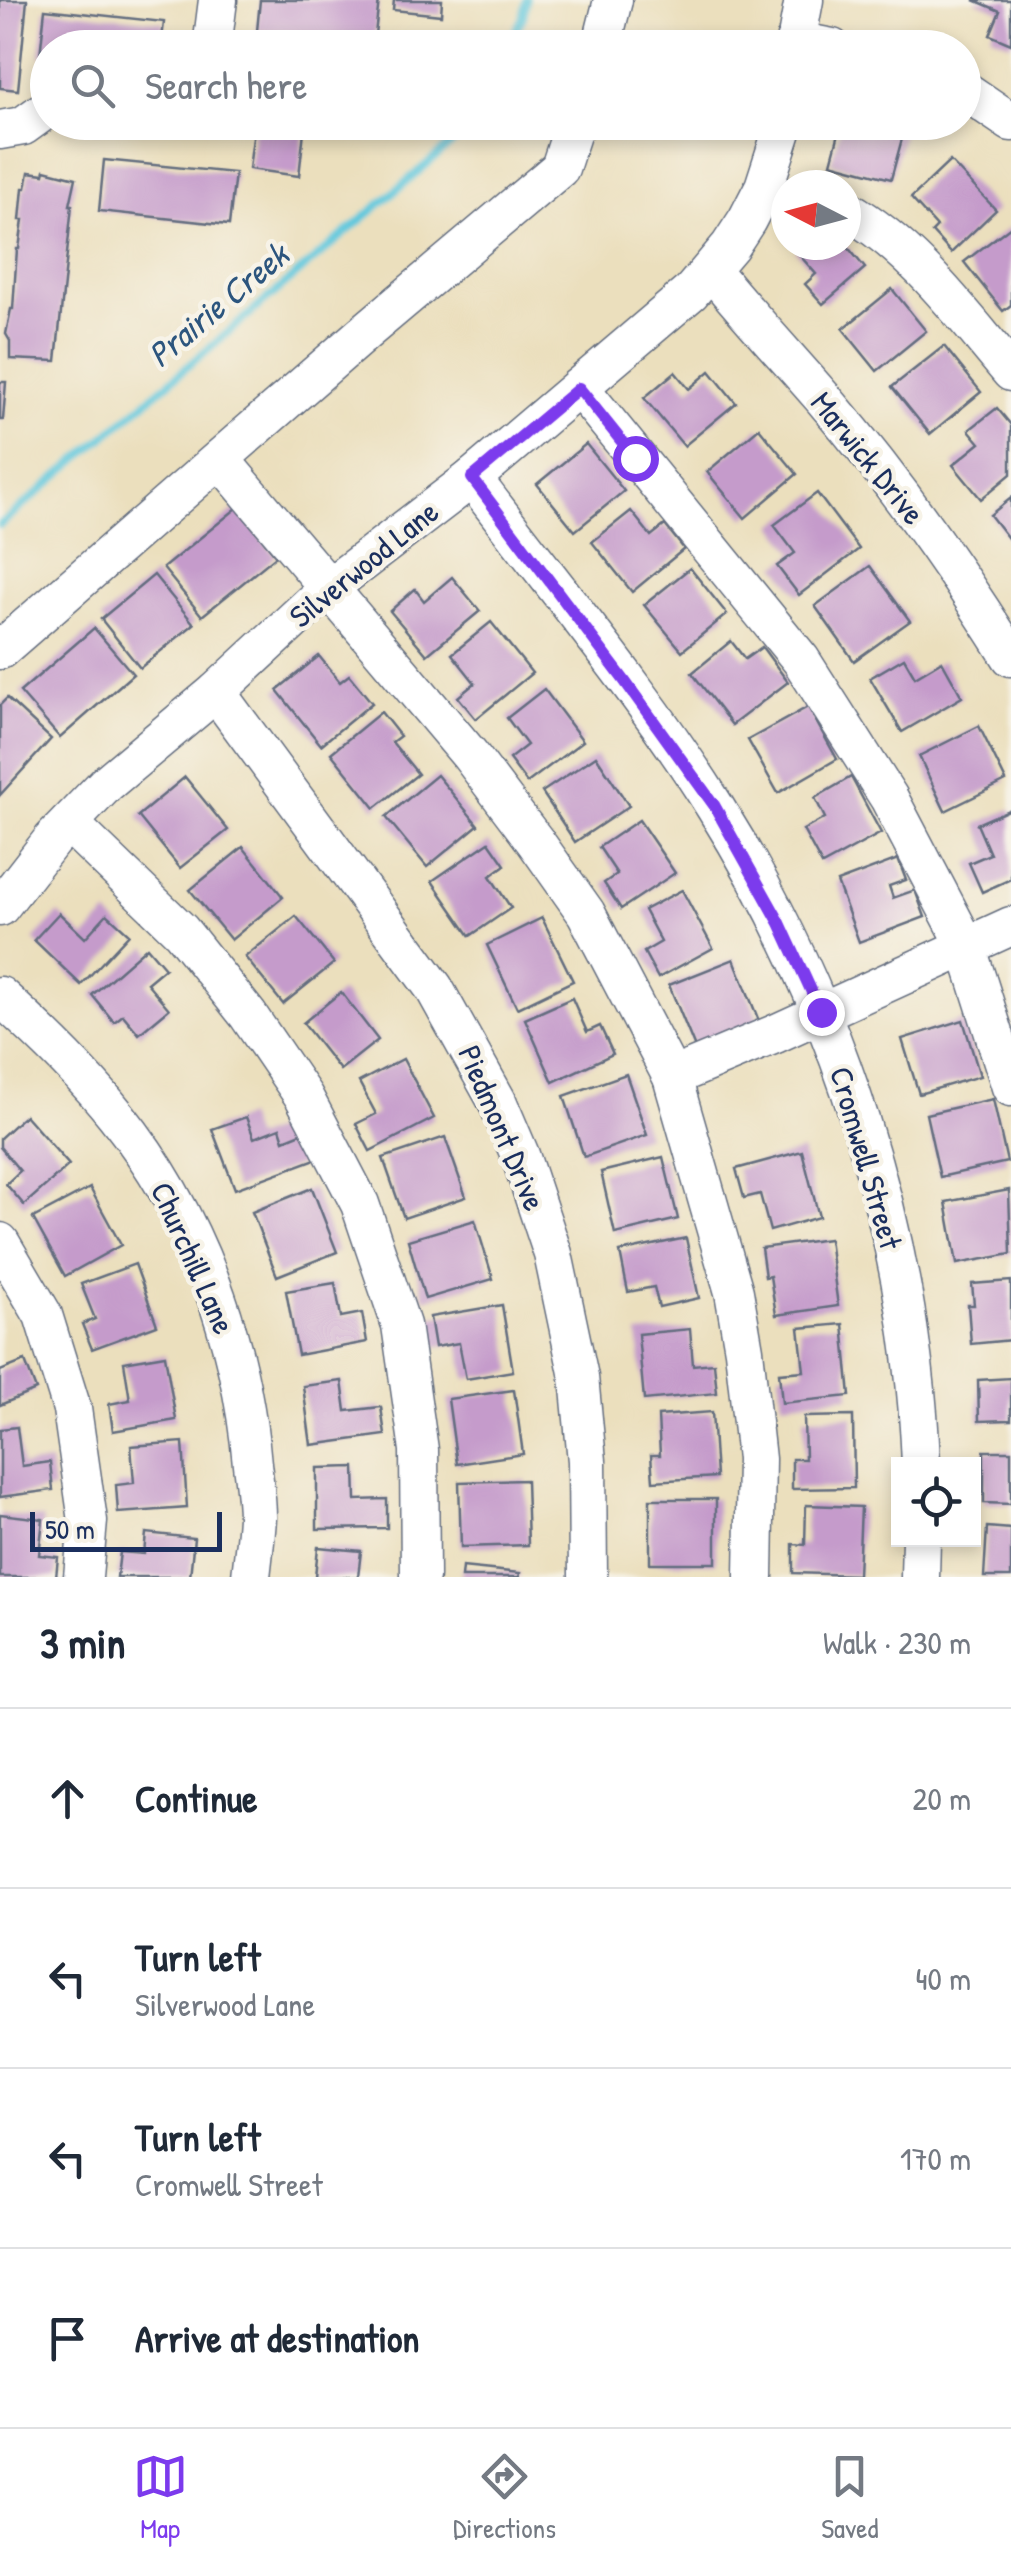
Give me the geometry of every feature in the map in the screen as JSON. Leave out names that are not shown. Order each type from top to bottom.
[{"type":"street","points":[[214,30],[218,0]]},
{"type":"street","points":[[606,30],[613,0]]},
{"type":"street","points":[[804,0],[806,30]]},
{"type":"street","points":[[981,98],[1011,122]]},
{"type":"street","points":[[0,130],[30,122]]},
{"type":"street","points":[[0,650],[560,168],[569,140]]},
{"type":"street","name":"Silverwood Lane","points":[[779,170],[782,140]]},
{"type":"street","name":"Silverwood Lane","points":[[0,907],[68,822],[106,784],[216,692],[327,589],[472,478],[691,292],[771,190]]},
{"type":"street","points":[[861,217],[877,226],[926,272],[1011,372]]},
{"type":"street","name":"Marwick Drive","points":[[711,270],[827,403],[912,510],[1011,657]]},
{"type":"street","points":[[579,388],[801,660],[889,798],[966,946],[1011,1087]]},
{"type":"street","points":[[220,459],[470,755],[586,913],[672,1077],[734,1292],[744,1350],[756,1459],[754,1577]]},
{"type":"street","name":"Cromwell Street","points":[[472,478],[714,805],[772,908],[821,1012],[848,1084],[885,1208],[910,1354],[920,1457]]},
{"type":"street","name":"Piedmont Drive","points":[[216,692],[434,988],[497,1101],[553,1254],[580,1376],[587,1461],[588,1577]]},
{"type":"street","points":[[68,822],[181,931],[248,1015],[304,1098],[360,1204],[401,1325],[419,1450],[420,1577]]},
{"type":"street","points":[[672,1077],[1011,926]]},
{"type":"street","name":"Churchill Lane","points":[[0,996],[32,1024],[124,1126],[174,1204],[212,1285],[249,1422],[257,1514],[252,1577]]},
{"type":"street","points":[[0,1242],[43,1315],[72,1409],[88,1522],[84,1577]]},
{"type":"street","points":[[920,1577],[921,1547]]},
{"type":"building","points":[[0,0],[27,0],[18,90],[0,88]]},
{"type":"building","points":[[260,0],[379,0],[376,30],[257,30]]},
{"type":"building","points":[[394,0],[442,0],[441,15],[393,10]]},
{"type":"building","points":[[974,0],[1011,0],[1011,44],[990,35],[1000,11]]},
{"type":"building","points":[[45,9],[164,22],[163,30],[43,30]]},
{"type":"building","points":[[253,140],[303,140],[299,176],[249,169]]},
{"type":"building","points":[[837,140],[902,140],[891,179],[831,163]]},
{"type":"building","points":[[104,160],[235,173],[229,225],[99,211]]},
{"type":"building","points":[[950,161],[996,210],[951,253],[932,232],[937,227],[911,198]]},
{"type":"building","points":[[45,170],[76,178],[70,205],[56,361],[10,359],[6,334],[13,309],[23,188],[29,172],[44,174]]},
{"type":"building","points":[[1011,226],[1011,305],[1003,311],[964,262]]},
{"type":"building","points":[[804,260],[858,260],[865,268],[823,304],[805,284],[816,274]]},
{"type":"building","points":[[892,289],[926,331],[877,371],[843,329]]},
{"type":"building","points":[[944,346],[981,392],[930,434],[892,387]]},
{"type":"building","points":[[710,371],[736,403],[684,446],[644,398],[675,372],[689,389]]},
{"type":"building","points":[[0,382],[6,382],[3,420],[0,420]]},
{"type":"building","points":[[997,408],[1011,425],[1011,474],[981,499],[953,465],[980,443],[969,430]]},
{"type":"building","points":[[759,428],[797,474],[745,518],[707,472]]},
{"type":"building","points":[[586,444],[624,491],[575,531],[537,484]]},
{"type":"building","points":[[817,493],[859,549],[799,595],[777,566],[795,553],[774,525]]},
{"type":"building","points":[[1011,498],[1011,542],[990,515]]},
{"type":"building","points":[[237,508],[276,556],[202,616],[163,568]]},
{"type":"building","points":[[631,511],[651,536],[665,525],[684,549],[632,592],[592,542]]},
{"type":"building","points":[[870,566],[910,621],[854,661],[815,606]]},
{"type":"building","points":[[690,568],[727,614],[682,651],[644,605]]},
{"type":"building","points":[[154,575],[194,624],[140,668],[101,619]]},
{"type":"building","points":[[452,577],[480,611],[427,655],[390,611],[415,589],[424,601]]},
{"type":"building","points":[[491,622],[532,673],[476,719],[458,697],[475,683],[452,654]]},
{"type":"building","points":[[94,628],[133,674],[60,738],[20,692]]},
{"type":"building","points":[[731,641],[745,659],[762,647],[788,682],[732,725],[692,673]]},
{"type":"building","points":[[319,656],[340,682],[349,675],[372,703],[321,745],[277,690]]},
{"type":"building","points":[[904,658],[915,677],[942,661],[962,697],[902,732],[870,678]]},
{"type":"building","points":[[544,689],[583,741],[527,783],[509,759],[527,745],[507,718]]},
{"type":"building","points":[[7,698],[51,739],[0,795],[0,705]]},
{"type":"building","points":[[808,707],[837,759],[778,793],[748,740]]},
{"type":"building","points":[[381,712],[400,736],[392,742],[418,774],[375,808],[331,753]]},
{"type":"building","points":[[979,726],[1006,781],[945,811],[919,756]]},
{"type":"building","points":[[596,756],[629,806],[575,842],[542,792]]},
{"type":"building","points":[[437,775],[478,825],[427,867],[386,817]]},
{"type":"building","points":[[185,777],[228,830],[180,868],[138,816]]},
{"type":"building","points":[[851,777],[881,833],[822,865],[803,830],[825,818],[815,798]]},
{"type":"building","points":[[1011,809],[1011,879],[982,892],[969,863],[990,854],[977,824]]},
{"type":"building","points":[[639,820],[675,873],[621,909],[604,883],[617,874],[599,847]]},
{"type":"building","points":[[489,842],[505,865],[490,876],[511,908],[470,936],[432,881]]},
{"type":"building","points":[[243,847],[283,897],[231,940],[190,890]]},
{"type":"building","points":[[898,859],[906,880],[889,886],[893,898],[915,890],[925,917],[859,942],[837,882]]},
{"type":"building","points":[[682,890],[713,948],[658,978],[644,952],[661,942],[644,910]]},
{"type":"building","points":[[59,913],[85,938],[107,914],[129,934],[81,985],[34,940]]},
{"type":"building","points":[[296,916],[334,963],[283,1004],[245,957]]},
{"type":"building","points":[[542,918],[573,981],[517,1008],[487,945]]},
{"type":"building","points":[[147,947],[165,968],[147,983],[169,1009],[139,1034],[123,1015],[114,1022],[92,995]]},
{"type":"building","points":[[734,959],[759,1021],[695,1048],[669,985]]},
{"type":"building","points":[[341,992],[378,1040],[340,1070],[303,1023]]},
{"type":"building","points":[[572,998],[587,1032],[600,1026],[613,1054],[553,1082],[525,1019]]},
{"type":"building","points":[[963,1020],[980,1076],[919,1094],[902,1039]]},
{"type":"building","points":[[403,1059],[434,1118],[370,1151],[356,1124],[376,1114],[359,1082]]},
{"type":"building","points":[[626,1074],[647,1135],[584,1157],[564,1096]]},
{"type":"building","points":[[993,1099],[1007,1162],[940,1177],[926,1114]]},
{"type":"building","points":[[25,1115],[69,1165],[24,1205],[6,1184],[20,1171],[0,1147],[0,1138]]},
{"type":"building","points":[[246,1117],[254,1138],[280,1128],[284,1140],[311,1129],[321,1157],[235,1189],[212,1129]]},
{"type":"building","points":[[445,1137],[466,1197],[404,1218],[383,1158]]},
{"type":"building","points":[[802,1151],[819,1217],[770,1231],[760,1194],[744,1198],[736,1169]]},
{"type":"building","points":[[663,1157],[678,1219],[615,1234],[601,1172]]},
{"type":"building","points":[[90,1188],[121,1245],[65,1276],[33,1218]]},
{"type":"building","points":[[312,1188],[337,1252],[277,1276],[252,1212]]},
{"type":"building","points":[[1009,1190],[1011,1254],[957,1264],[946,1202]]},
{"type":"building","points":[[475,1220],[493,1279],[425,1299],[408,1240]]},
{"type":"building","points":[[686,1238],[699,1298],[659,1307],[654,1287],[628,1292],[620,1252]]},
{"type":"building","points":[[829,1239],[838,1306],[776,1315],[761,1248]]},
{"type":"building","points":[[135,1264],[157,1325],[92,1349],[82,1324],[95,1319],[81,1284]]},
{"type":"building","points":[[1011,1281],[1011,1340],[971,1344],[968,1305],[974,1305],[972,1284]]},
{"type":"building","points":[[335,1283],[341,1317],[362,1313],[367,1342],[298,1355],[286,1291]]},
{"type":"building","points":[[502,1305],[513,1371],[466,1379],[459,1343],[435,1347],[430,1317]]},
{"type":"building","points":[[843,1324],[850,1396],[782,1403],[779,1373],[804,1371],[799,1328]]},
{"type":"building","points":[[690,1329],[693,1365],[714,1363],[717,1393],[644,1400],[638,1334]]},
{"type":"building","points":[[165,1355],[176,1420],[113,1431],[109,1404],[130,1400],[124,1362]]},
{"type":"building","points":[[25,1361],[36,1390],[0,1405],[0,1371]]},
{"type":"building","points":[[1011,1378],[1011,1420],[979,1421],[978,1380]]},
{"type":"building","points":[[342,1381],[346,1411],[381,1407],[385,1435],[311,1445],[303,1386]]},
{"type":"building","points":[[514,1390],[523,1454],[457,1464],[448,1399]]},
{"type":"building","points":[[712,1412],[716,1477],[653,1481],[651,1455],[660,1455],[658,1416]]},
{"type":"building","points":[[853,1416],[854,1488],[792,1489],[792,1459],[805,1459],[804,1417]]},
{"type":"building","points":[[17,1427],[22,1466],[50,1462],[53,1490],[0,1497],[0,1429]]},
{"type":"building","points":[[183,1442],[187,1508],[118,1513],[116,1485],[134,1483],[131,1446]]},
{"type":"building","points":[[984,1451],[1011,1451],[1011,1504],[984,1503]]},
{"type":"building","points":[[355,1467],[356,1500],[387,1499],[387,1528],[317,1529],[317,1468]]},
{"type":"building","points":[[526,1480],[528,1545],[461,1547],[459,1482]]},
{"type":"building","points":[[650,1499],[716,1499],[716,1563],[650,1563]]},
{"type":"building","points":[[806,1505],[861,1507],[858,1575],[793,1573],[793,1544],[805,1545]]},
{"type":"building","points":[[0,1514],[43,1519],[39,1555],[58,1557],[56,1577],[0,1577]]},
{"type":"building","points":[[987,1527],[1011,1529],[1011,1577],[984,1577]]},
{"type":"building","points":[[146,1533],[194,1538],[190,1577],[117,1577],[120,1552],[144,1554]]},
{"type":"building","points":[[318,1547],[361,1551],[358,1577],[315,1577]]},
{"type":"building","points":[[462,1567],[520,1573],[519,1577],[461,1577]]},
{"type":"waterway","name":"Prairie Creek","points":[[516,30],[526,0]]},
{"type":"waterway","name":"Prairie Creek","points":[[0,525],[456,140]]},
{"type":"route","points":[[635,458],[579,388],[472,478],[714,805],[780,923],[821,1012]]}]
